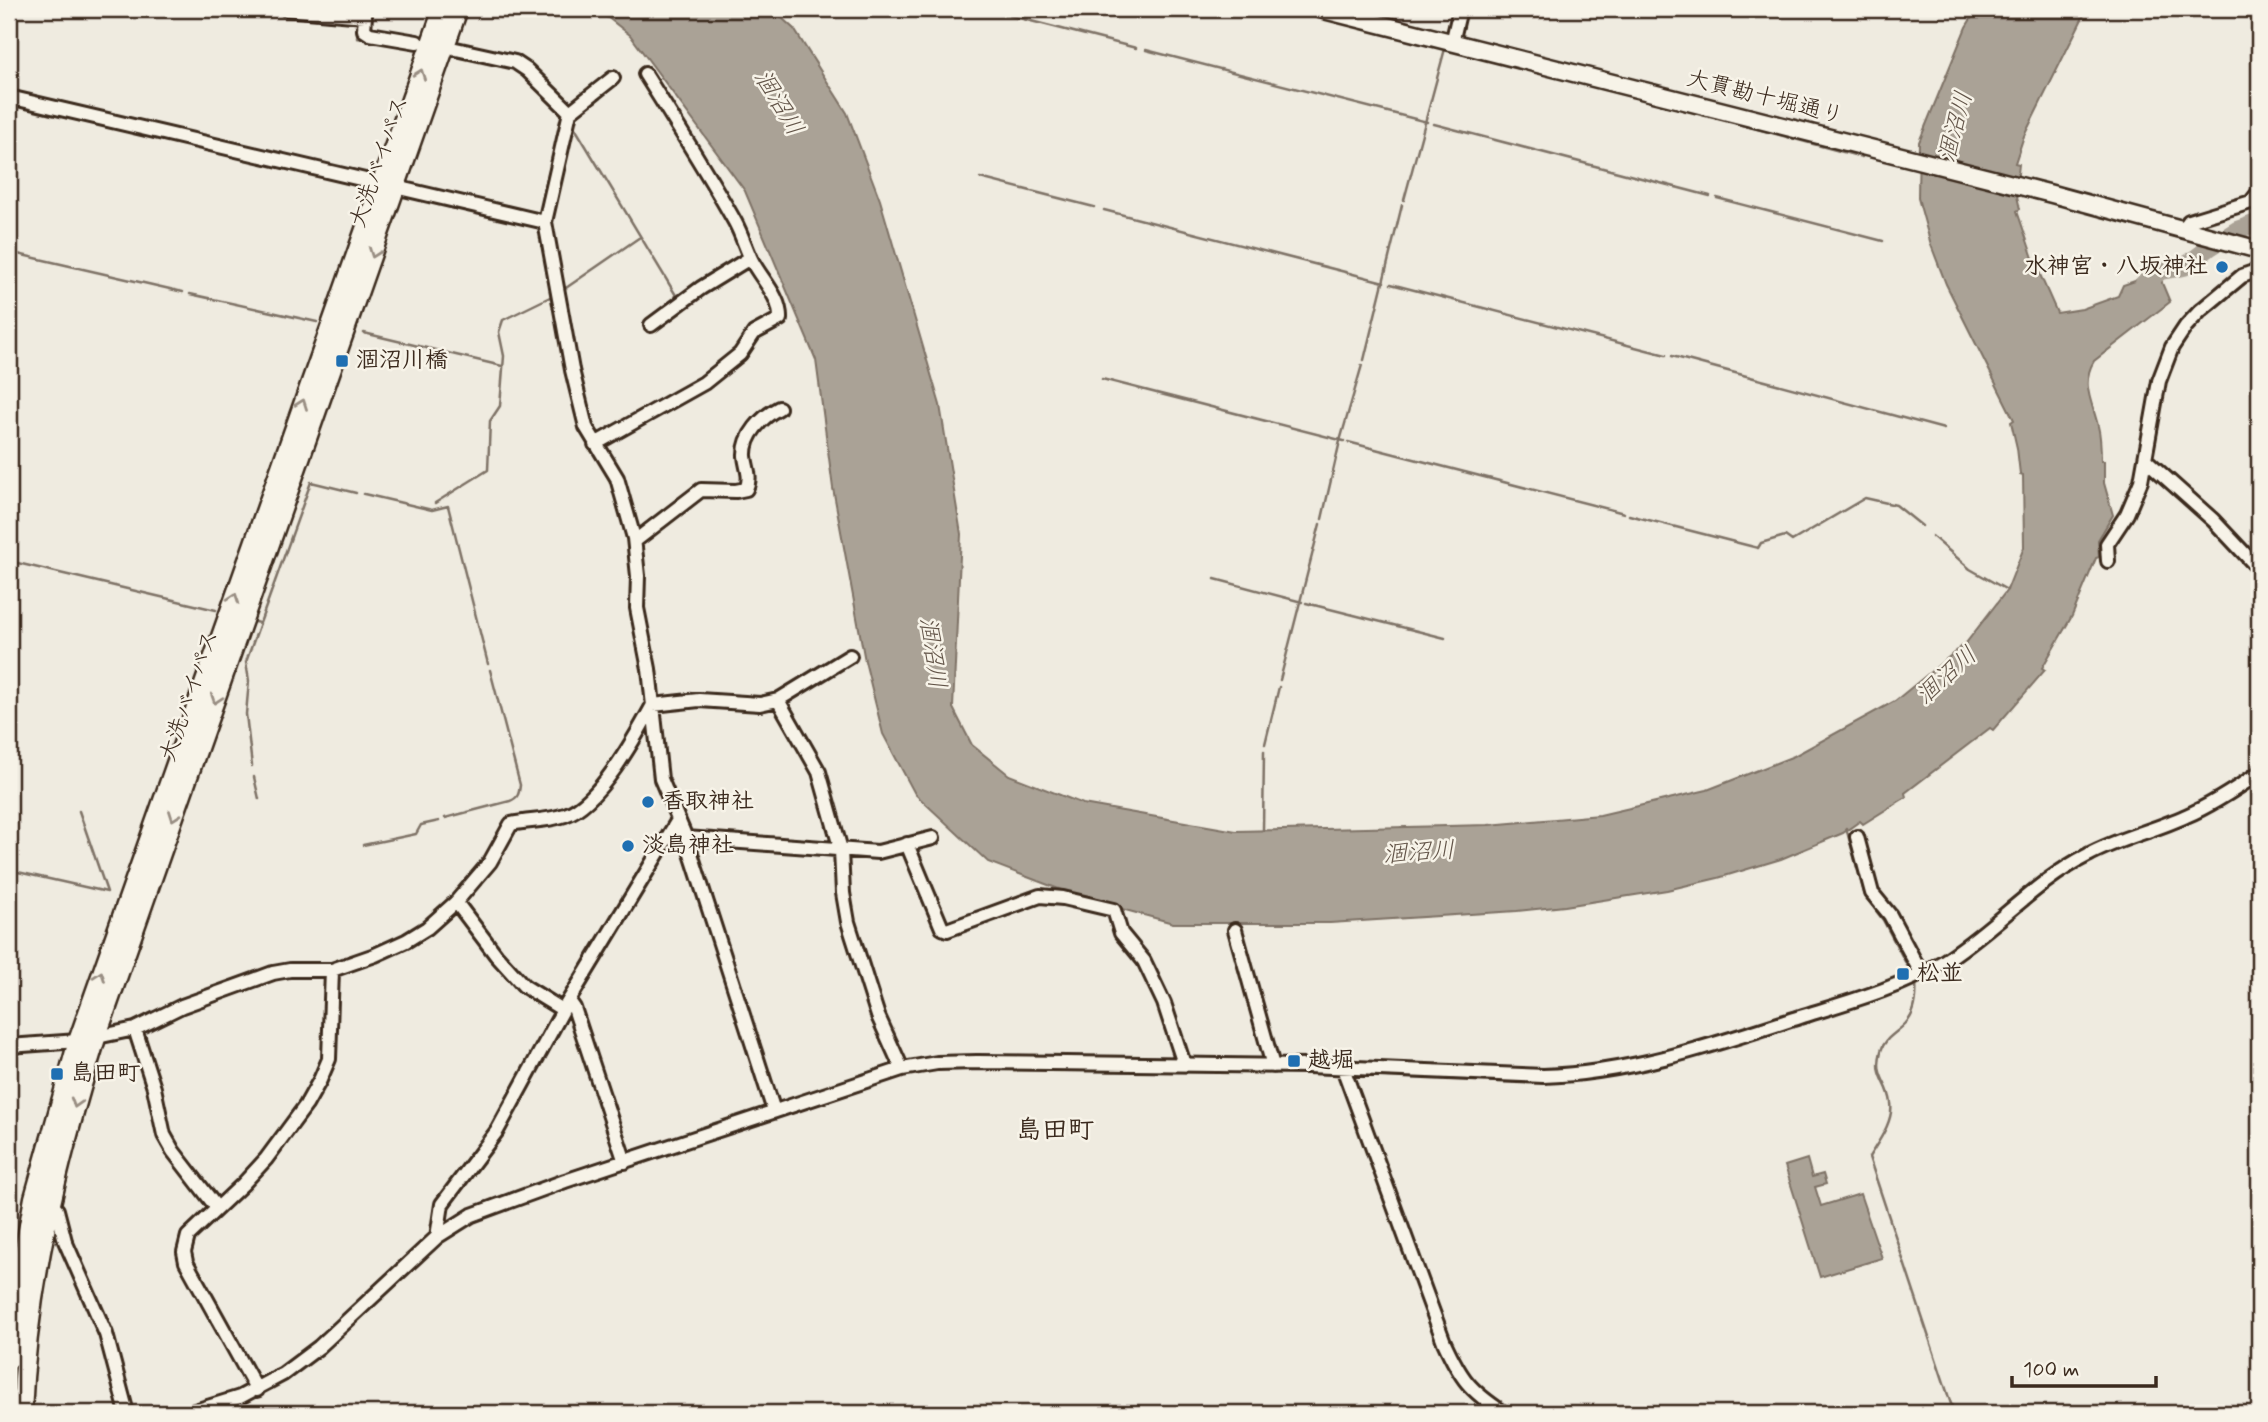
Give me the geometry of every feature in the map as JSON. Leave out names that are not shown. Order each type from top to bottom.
[{"type":"highway","name":"大洗バイパス","points":[[9,1359],[16,1296],[31,1212],[87,1039],[371,212],[389,186],[443,9]]},
{"type":"highway","name":"大洗バイパス","points":[[22,1413],[32,1298],[50,1202],[87,1039],[389,186],[458,9]]},
{"type":"main road","name":"大貫勘十堀通り","points":[[1320,9],[2022,187],[2259,250]]},
{"type":"street","points":[[286,9],[365,16],[364,30],[370,34],[417,42]]},
{"type":"street","points":[[1452,43],[1460,9]]},
{"type":"street","points":[[456,49],[515,62],[527,70],[570,112]]},
{"type":"street","points":[[595,444],[704,383],[740,355],[754,333],[780,319],[767,283],[751,261],[749,250],[735,223],[645,74]]},
{"type":"street","points":[[613,78],[570,112],[545,222],[572,370],[586,427],[617,478],[635,541],[637,608],[653,705],[660,779],[685,838],[774,1111]]},
{"type":"street","points":[[9,97],[545,222]]},
{"type":"street","points":[[2190,231],[2189,221],[2251,202],[2259,192]]},
{"type":"street","points":[[651,325],[701,288],[745,261],[751,261]]},
{"type":"street","points":[[2108,561],[2108,544],[2127,514],[2146,460],[2159,381],[2172,347],[2200,311],[2242,276],[2259,270]]},
{"type":"street","points":[[635,541],[701,490],[747,489],[750,476],[745,458],[746,446],[759,421],[779,408]]},
{"type":"street","points":[[2146,460],[2213,520],[2259,569]]},
{"type":"street","points":[[653,705],[699,700],[760,704],[778,700],[850,656]]},
{"type":"street","points":[[778,700],[819,772],[841,850],[843,893],[848,922],[878,1016],[902,1069]]},
{"type":"street","points":[[9,1046],[87,1039],[135,1029],[182,1006],[273,973],[290,970],[332,970],[406,941],[428,928],[456,902],[491,862],[511,824],[567,815],[597,791],[624,754],[653,705]]},
{"type":"street","points":[[188,1413],[219,1405],[257,1390],[306,1359],[437,1237],[455,1224],[489,1207],[902,1069],[954,1062],[1184,1064],[1544,1076],[1575,1075],[1622,1068],[1693,1052],[1854,1000],[1921,974],[1955,954],[2049,878],[2079,859],[2121,840],[2186,817],[2259,773]]},
{"type":"street","points":[[437,1237],[442,1204],[497,1131],[566,1006],[678,820]]},
{"type":"street","points":[[1857,837],[1872,893],[1890,915],[1921,974]]},
{"type":"street","points":[[685,838],[878,852],[933,838]]},
{"type":"street","points":[[907,844],[942,928],[947,930],[1040,896],[1063,898],[1114,910],[1121,933],[1144,961],[1164,1003],[1184,1064]]},
{"type":"street","points":[[456,902],[496,955],[524,986],[574,1008],[625,1162]]},
{"type":"street","points":[[1236,930],[1273,1066]]},
{"type":"street","points":[[257,1390],[186,1262],[184,1252],[188,1236],[266,1159],[306,1105],[320,1080],[329,1059],[332,970]]},
{"type":"street","points":[[135,1029],[154,1088],[164,1135],[173,1151],[217,1208]]},
{"type":"street","points":[[1343,1068],[1440,1330],[1459,1374],[1471,1389],[1504,1413]]},
{"type":"street","points":[[50,1202],[57,1210],[65,1241],[106,1334],[127,1413]]},
{"type":"water","name":"涸沼川","points":[[597,9],[772,9],[794,29],[847,113],[880,200],[940,405],[961,534],[953,708],[972,745],[1009,775],[1083,804],[1236,831],[1488,825],[1600,815],[1707,790],[1794,756],[1895,701],[1966,643],[2007,590],[2024,547],[2023,475],[2020,474],[2011,422],[2014,420],[1946,284],[1931,245],[1918,198],[1919,142],[1966,27],[1977,9],[2087,9],[2024,136],[2015,163],[2019,164],[2016,192],[2020,209],[2017,211],[2034,261],[2057,313],[2082,309],[2118,296],[2123,285],[2135,281],[2161,259],[2162,283],[2170,302],[2094,361],[2090,369],[2089,393],[2099,430],[2104,483],[2113,515],[2098,540],[2099,557],[2096,558],[2072,616],[2042,668],[2045,670],[1993,730],[1990,728],[1905,793],[1906,797],[1863,824],[1860,821],[1843,833],[1781,859],[1718,878],[1667,890],[1565,906],[1330,923],[1173,923],[1085,899],[988,862],[915,794],[883,734],[865,661],[833,488],[816,360],[745,191],[630,35]]},
{"type":"water","points":[[1807,1159],[1812,1177],[1823,1174],[1826,1184],[1815,1187],[1821,1206],[1860,1194],[1882,1258],[1820,1277],[1785,1166]]},
{"type":"waterway","points":[[244,9],[249,10]]},
{"type":"waterway","points":[[984,9],[1136,48]]},
{"type":"waterway","points":[[1289,9],[1318,16]]},
{"type":"waterway","points":[[256,12],[335,19]]},
{"type":"waterway","points":[[358,27],[357,38],[371,40]]},
{"type":"waterway","points":[[1404,200],[1446,45]]},
{"type":"waterway","points":[[1146,50],[1427,122]]},
{"type":"waterway","points":[[1544,74],[1728,121]]},
{"type":"waterway","points":[[572,123],[677,297]]},
{"type":"waterway","points":[[1434,124],[1710,196]]},
{"type":"waterway","points":[[1738,124],[1862,157]]},
{"type":"waterway","points":[[980,178],[1094,207]]},
{"type":"waterway","points":[[1717,198],[1883,241]]},
{"type":"waterway","points":[[1364,360],[1402,205]]},
{"type":"waterway","points":[[1104,210],[1384,282]]},
{"type":"waterway","points":[[2144,283],[2161,271],[2184,267],[2237,230],[2259,222]]},
{"type":"waterway","points":[[563,290],[640,237]]},
{"type":"waterway","points":[[9,252],[183,292]]},
{"type":"waterway","points":[[1391,284],[1666,355]]},
{"type":"waterway","points":[[190,294],[317,322]]},
{"type":"waterway","points":[[435,503],[488,470],[490,421],[500,406],[504,356],[499,332],[503,320],[552,296]]},
{"type":"waterway","points":[[364,333],[502,366]]},
{"type":"waterway","points":[[1672,356],[1944,429]]},
{"type":"waterway","points":[[1322,519],[1340,441],[1362,365]]},
{"type":"waterway","points":[[1102,379],[1344,441]]},
{"type":"waterway","points":[[1348,442],[1624,513]]},
{"type":"waterway","points":[[260,623],[311,482],[356,493]]},
{"type":"waterway","points":[[364,494],[432,510],[448,506],[488,664]]},
{"type":"waterway","points":[[1629,515],[1758,548],[1761,543],[1785,536],[1792,541],[1865,498],[1896,505],[1922,526]]},
{"type":"waterway","points":[[1280,680],[1320,524]]},
{"type":"waterway","points":[[1932,536],[1970,569],[2007,590]]},
{"type":"waterway","points":[[9,561],[216,610]]},
{"type":"waterway","points":[[1215,579],[1302,602]]},
{"type":"waterway","points":[[1306,603],[1445,638]]},
{"type":"waterway","points":[[252,766],[246,714],[249,681],[246,662],[260,623],[254,622]]},
{"type":"waterway","points":[[445,818],[510,801],[519,793],[520,785],[490,670]]},
{"type":"waterway","points":[[1265,744],[1279,687]]},
{"type":"waterway","points":[[1263,830],[1264,751]]},
{"type":"waterway","points":[[254,777],[259,799]]},
{"type":"waterway","points":[[9,870],[107,892],[79,811]]},
{"type":"waterway","points":[[363,845],[416,834],[421,825],[439,821]]},
{"type":"waterway","points":[[1846,828],[1865,896],[1883,920],[1911,973]]},
{"type":"waterway","points":[[1916,982],[1912,1014],[1885,1042],[1881,1051],[1880,1073],[1889,1095],[1891,1110],[1884,1131],[1869,1157],[1954,1413]]},
{"type":"place","name":"水神宮・八坂神社","points":[[2222,267]]},
{"type":"place","name":"涸沼川橋","points":[[342,361]]},
{"type":"place","name":"香取神社","points":[[648,802]]},
{"type":"place","name":"淡島神社","points":[[628,846]]},
{"type":"place","name":"松並","points":[[1903,974]]},
{"type":"place","name":"越堀","points":[[1294,1061]]},
{"type":"place","name":"島田町","points":[[57,1074]]},
{"type":"district","name":"島田町","points":[[1055,1131]]}]
